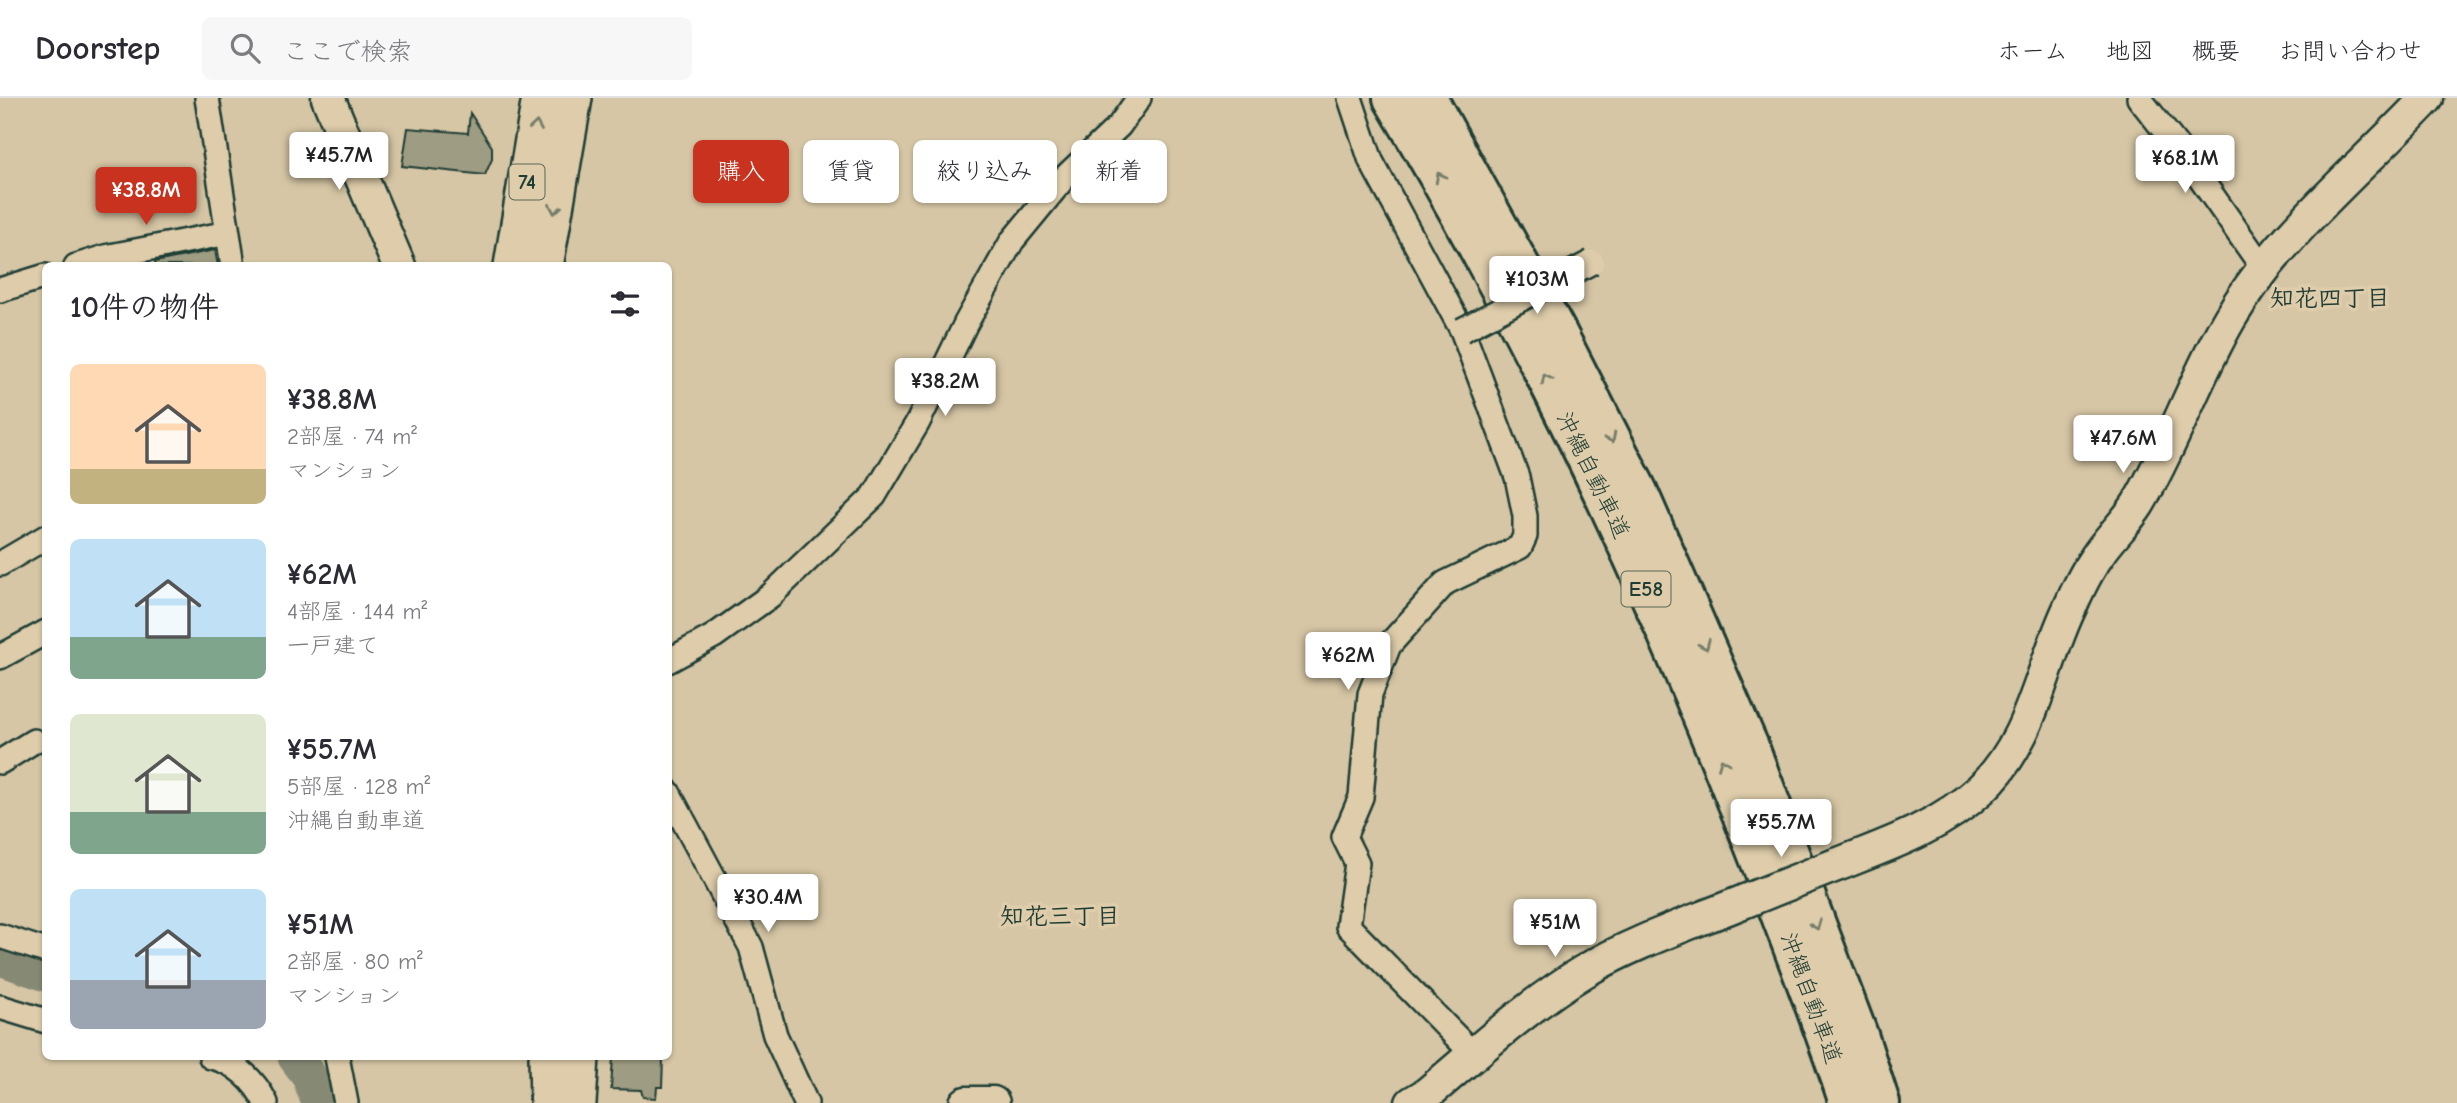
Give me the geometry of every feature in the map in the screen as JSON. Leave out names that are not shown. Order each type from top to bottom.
[{"type":"highway","name":"沖縄自動車道","points":[[1393,98],[1442,180],[1611,508],[1719,755],[1830,1044],[1849,1103]]},
{"type":"highway","name":"沖縄自動車道","points":[[1427,98],[1557,333],[1638,492],[1749,747],[1858,1035],[1880,1103]]},
{"type":"main road","name":"74","points":[[513,262],[540,98]]},
{"type":"main road","name":"74","points":[[546,262],[574,98]]},
{"type":"main road","points":[[547,1060],[548,1103]]},
{"type":"main road","points":[[578,1103],[581,1060]]},
{"type":"street","points":[[207,98],[232,262]]},
{"type":"street","points":[[328,98],[397,262]]},
{"type":"street","points":[[672,659],[714,636],[770,596],[874,496],[918,422],[966,323],[1012,241],[1063,179],[1119,126],[1139,98]]},
{"type":"street","points":[[1350,98],[1371,160],[1462,330],[1517,477],[1525,516],[1525,536],[1520,547],[1445,583],[1389,645],[1370,694],[1361,797],[1344,837],[1357,863],[1348,926],[1474,1055]]},
{"type":"street","points":[[2139,98],[2184,155],[2263,268]]},
{"type":"street","points":[[1412,1103],[1427,1094],[1539,1003],[1584,972],[1636,946],[1917,833],[1956,810],[1983,787],[2010,754],[2026,722],[2070,607],[2095,559],[2137,505],[2229,319],[2263,268],[2311,215],[2383,146],[2427,98]]},
{"type":"street","points":[[89,262],[228,233]]},
{"type":"street","points":[[1462,330],[1592,262]]},
{"type":"street","points":[[0,290],[42,277]]},
{"type":"street","points":[[0,564],[42,539]]},
{"type":"street","points":[[0,657],[42,634]]},
{"type":"street","points":[[0,762],[34,741]]},
{"type":"street","points":[[672,799],[751,947],[775,1035],[806,1103]]},
{"type":"street","points":[[0,936],[42,950]]},
{"type":"street","points":[[0,1007],[42,1020]]},
{"type":"street","points":[[217,1060],[242,1072],[259,1088],[266,1103]]},
{"type":"street","points":[[338,1060],[346,1103]]},
{"type":"street","points":[[966,1103],[993,1103]]},
{"type":"building","points":[[470,113],[492,147],[492,159],[485,175],[402,166],[408,128],[468,133]]},
{"type":"building","points":[[215,250],[217,262],[155,262]]},
{"type":"building","points":[[613,1060],[663,1060],[662,1087],[657,1087],[656,1098],[643,1097],[641,1090],[611,1089]]},
{"type":"waterway","points":[[0,958],[42,973]]},
{"type":"waterway","points":[[297,1060],[308,1074],[319,1103]]},
{"type":"district","name":"知花四丁目","points":[[2330,298]]},
{"type":"district","name":"知花三丁目","points":[[1060,916]]}]
